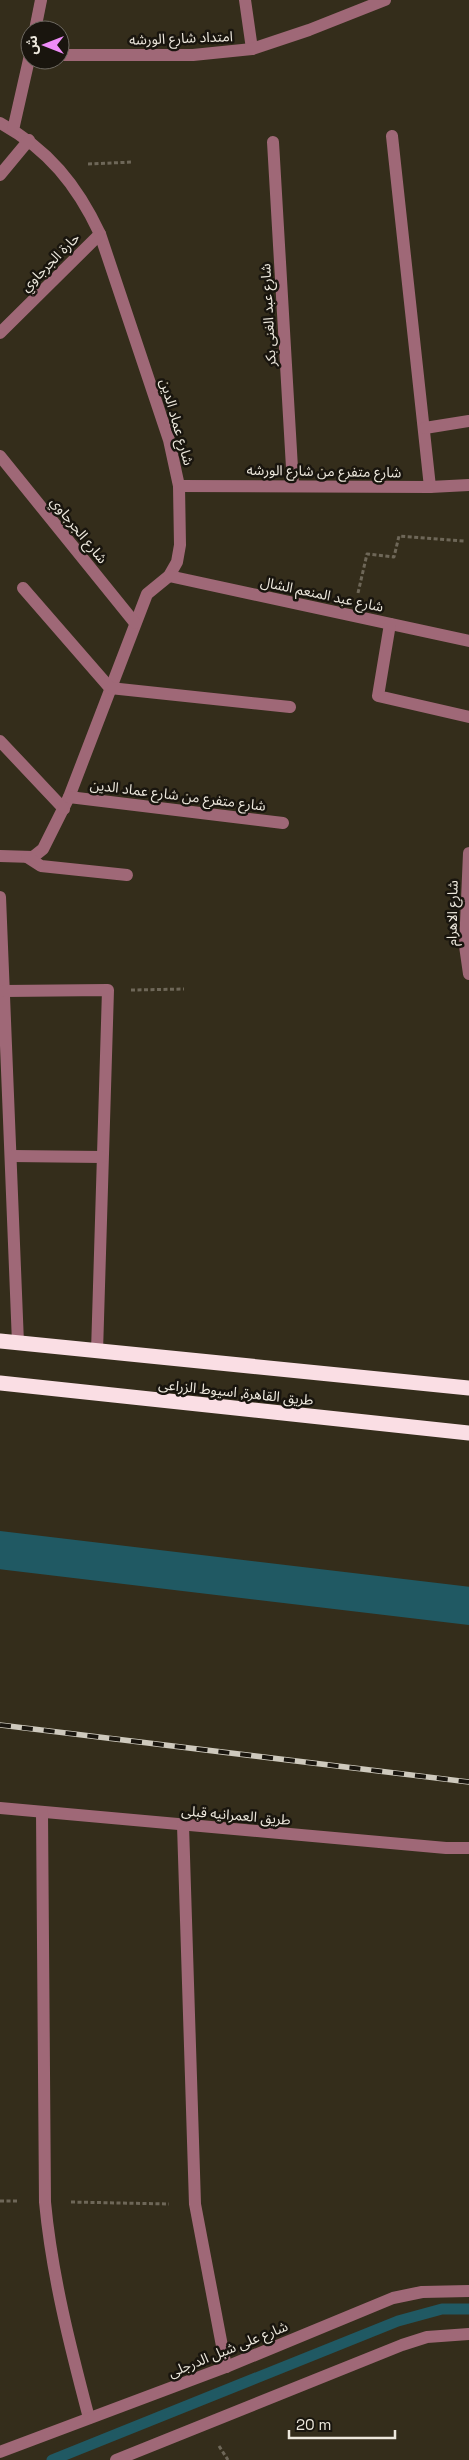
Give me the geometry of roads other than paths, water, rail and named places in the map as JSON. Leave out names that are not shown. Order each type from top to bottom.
[{"type":"highway","name":"طريق القاهرة, اسيوط الزراعى","points":[[0,1342],[469,1388]]},
{"type":"highway","name":"طريق القاهرة, اسيوط الزراعى","points":[[0,1383],[469,1433]]},
{"type":"street","points":[[37,20],[41,0]]},
{"type":"street","points":[[245,0],[252,48]]},
{"type":"street","name":"امتداد شارع الورشه","points":[[70,55],[193,55],[252,48],[309,30],[385,0]]},
{"type":"street","points":[[13,130],[26,70]]},
{"type":"street","name":"شارع عماد الدين","points":[[0,122],[29,140],[57,165],[74,186],[100,234],[169,440],[179,486],[180,545],[177,562],[169,576],[147,594],[64,809],[43,850],[39,854],[27,857]]},
{"type":"street","points":[[392,136],[430,487]]},
{"type":"street","points":[[0,175],[29,140]]},
{"type":"street","name":"شارع عبد الغنى بكر","points":[[273,142],[294,485]]},
{"type":"street","name":"حارة الجرجاوي","points":[[0,333],[100,234]]},
{"type":"street","points":[[425,428],[469,421]]},
{"type":"street","name":"شارع الجرجاوي","points":[[0,456],[135,623]]},
{"type":"street","name":"شارع متفرع من شارع الورشه","points":[[179,486],[430,487],[469,485]]},
{"type":"street","name":"شارع عبد المنعم الشال","points":[[169,576],[469,641]]},
{"type":"street","points":[[23,588],[110,688],[290,707]]},
{"type":"street","points":[[390,624],[378,696],[469,717]]},
{"type":"street","points":[[0,741],[64,809]]},
{"type":"street","name":"شارع متفرع من شارع عماد الدين","points":[[69,797],[283,823]]},
{"type":"street","name":"شارع الاهرام","points":[[469,853],[465,946],[469,974]]},
{"type":"street","points":[[0,856],[27,857],[41,866],[127,875]]},
{"type":"street","points":[[0,897],[4,991],[3,1037],[12,1156],[18,1343]]},
{"type":"street","points":[[4,991],[108,990],[97,1352]]},
{"type":"street","points":[[12,1156],[102,1157]]},
{"type":"street","name":"طريق العمرانيه قبلى","points":[[0,1808],[446,1848],[469,1848]]},
{"type":"street","points":[[42,1812],[45,2202],[50,2254],[61,2313],[89,2418]]},
{"type":"street","points":[[183,1825],[195,2204],[226,2367]]},
{"type":"street","name":"شارع على شبل الدرجلى","points":[[0,2452],[226,2367],[393,2298],[422,2292],[469,2291]]},
{"type":"street","points":[[116,2460],[402,2345],[427,2337],[469,2334]]},
{"type":"waterway","points":[[0,1550],[469,1606]]},
{"type":"waterway","points":[[52,2460],[398,2321],[442,2309],[469,2309]]},
{"type":"railway","points":[[0,1725],[469,1782]]}]
